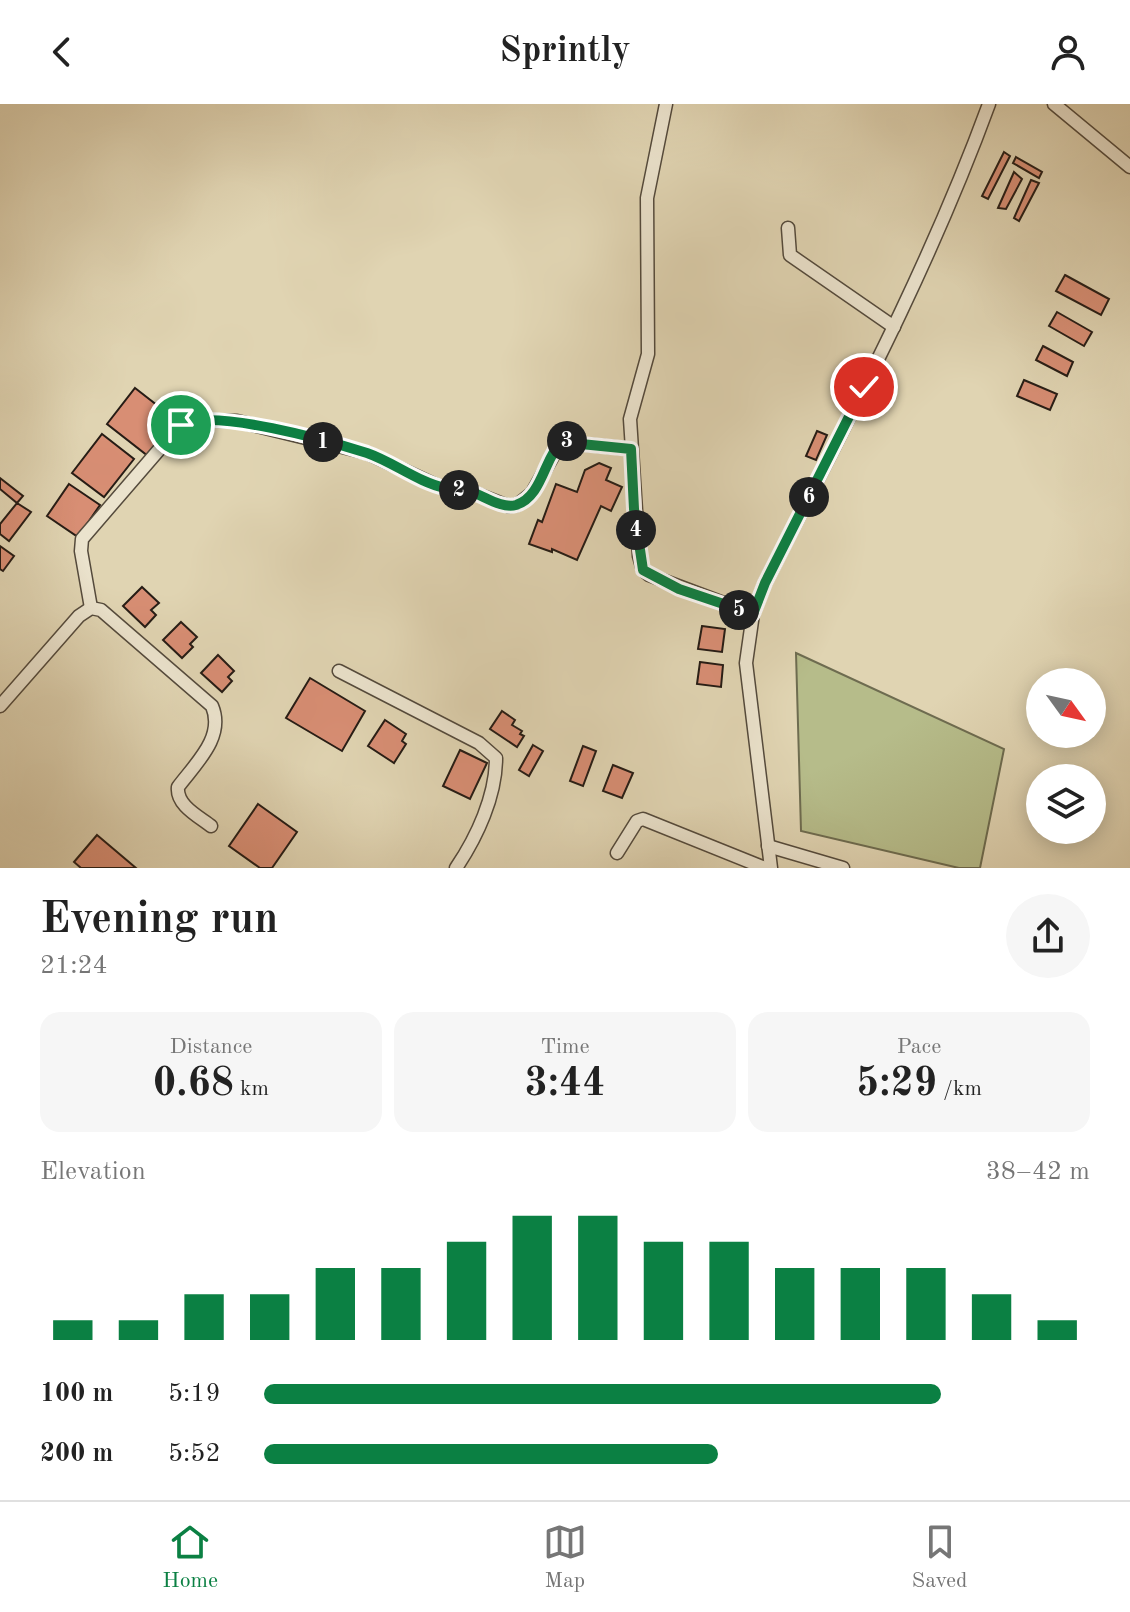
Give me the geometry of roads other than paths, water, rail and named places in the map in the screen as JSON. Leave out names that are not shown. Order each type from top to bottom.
[{"type":"street","points":[[666,104],[647,198],[649,341],[631,409],[634,509],[643,570],[679,589],[753,614]]},
{"type":"street","points":[[617,853],[637,821],[643,819],[768,868],[746,663],[753,614],[765,583],[894,327],[961,180],[989,104]]},
{"type":"street","points":[[1054,104],[1130,167]]},
{"type":"street","points":[[788,228],[790,255],[894,327]]},
{"type":"street","points":[[91,608],[81,551],[82,539],[176,430],[190,420],[237,421],[367,453],[438,486],[472,492],[508,506],[517,505],[532,493],[561,442],[631,449]]},
{"type":"street","points":[[0,706],[79,616],[91,608],[101,610],[113,617],[212,706],[217,718],[216,731],[178,787],[184,804],[211,826]]},
{"type":"street","points":[[339,671],[479,743],[491,750],[496,758],[496,771],[485,812],[456,868]]},
{"type":"street","points":[[768,846],[843,868]]}]
